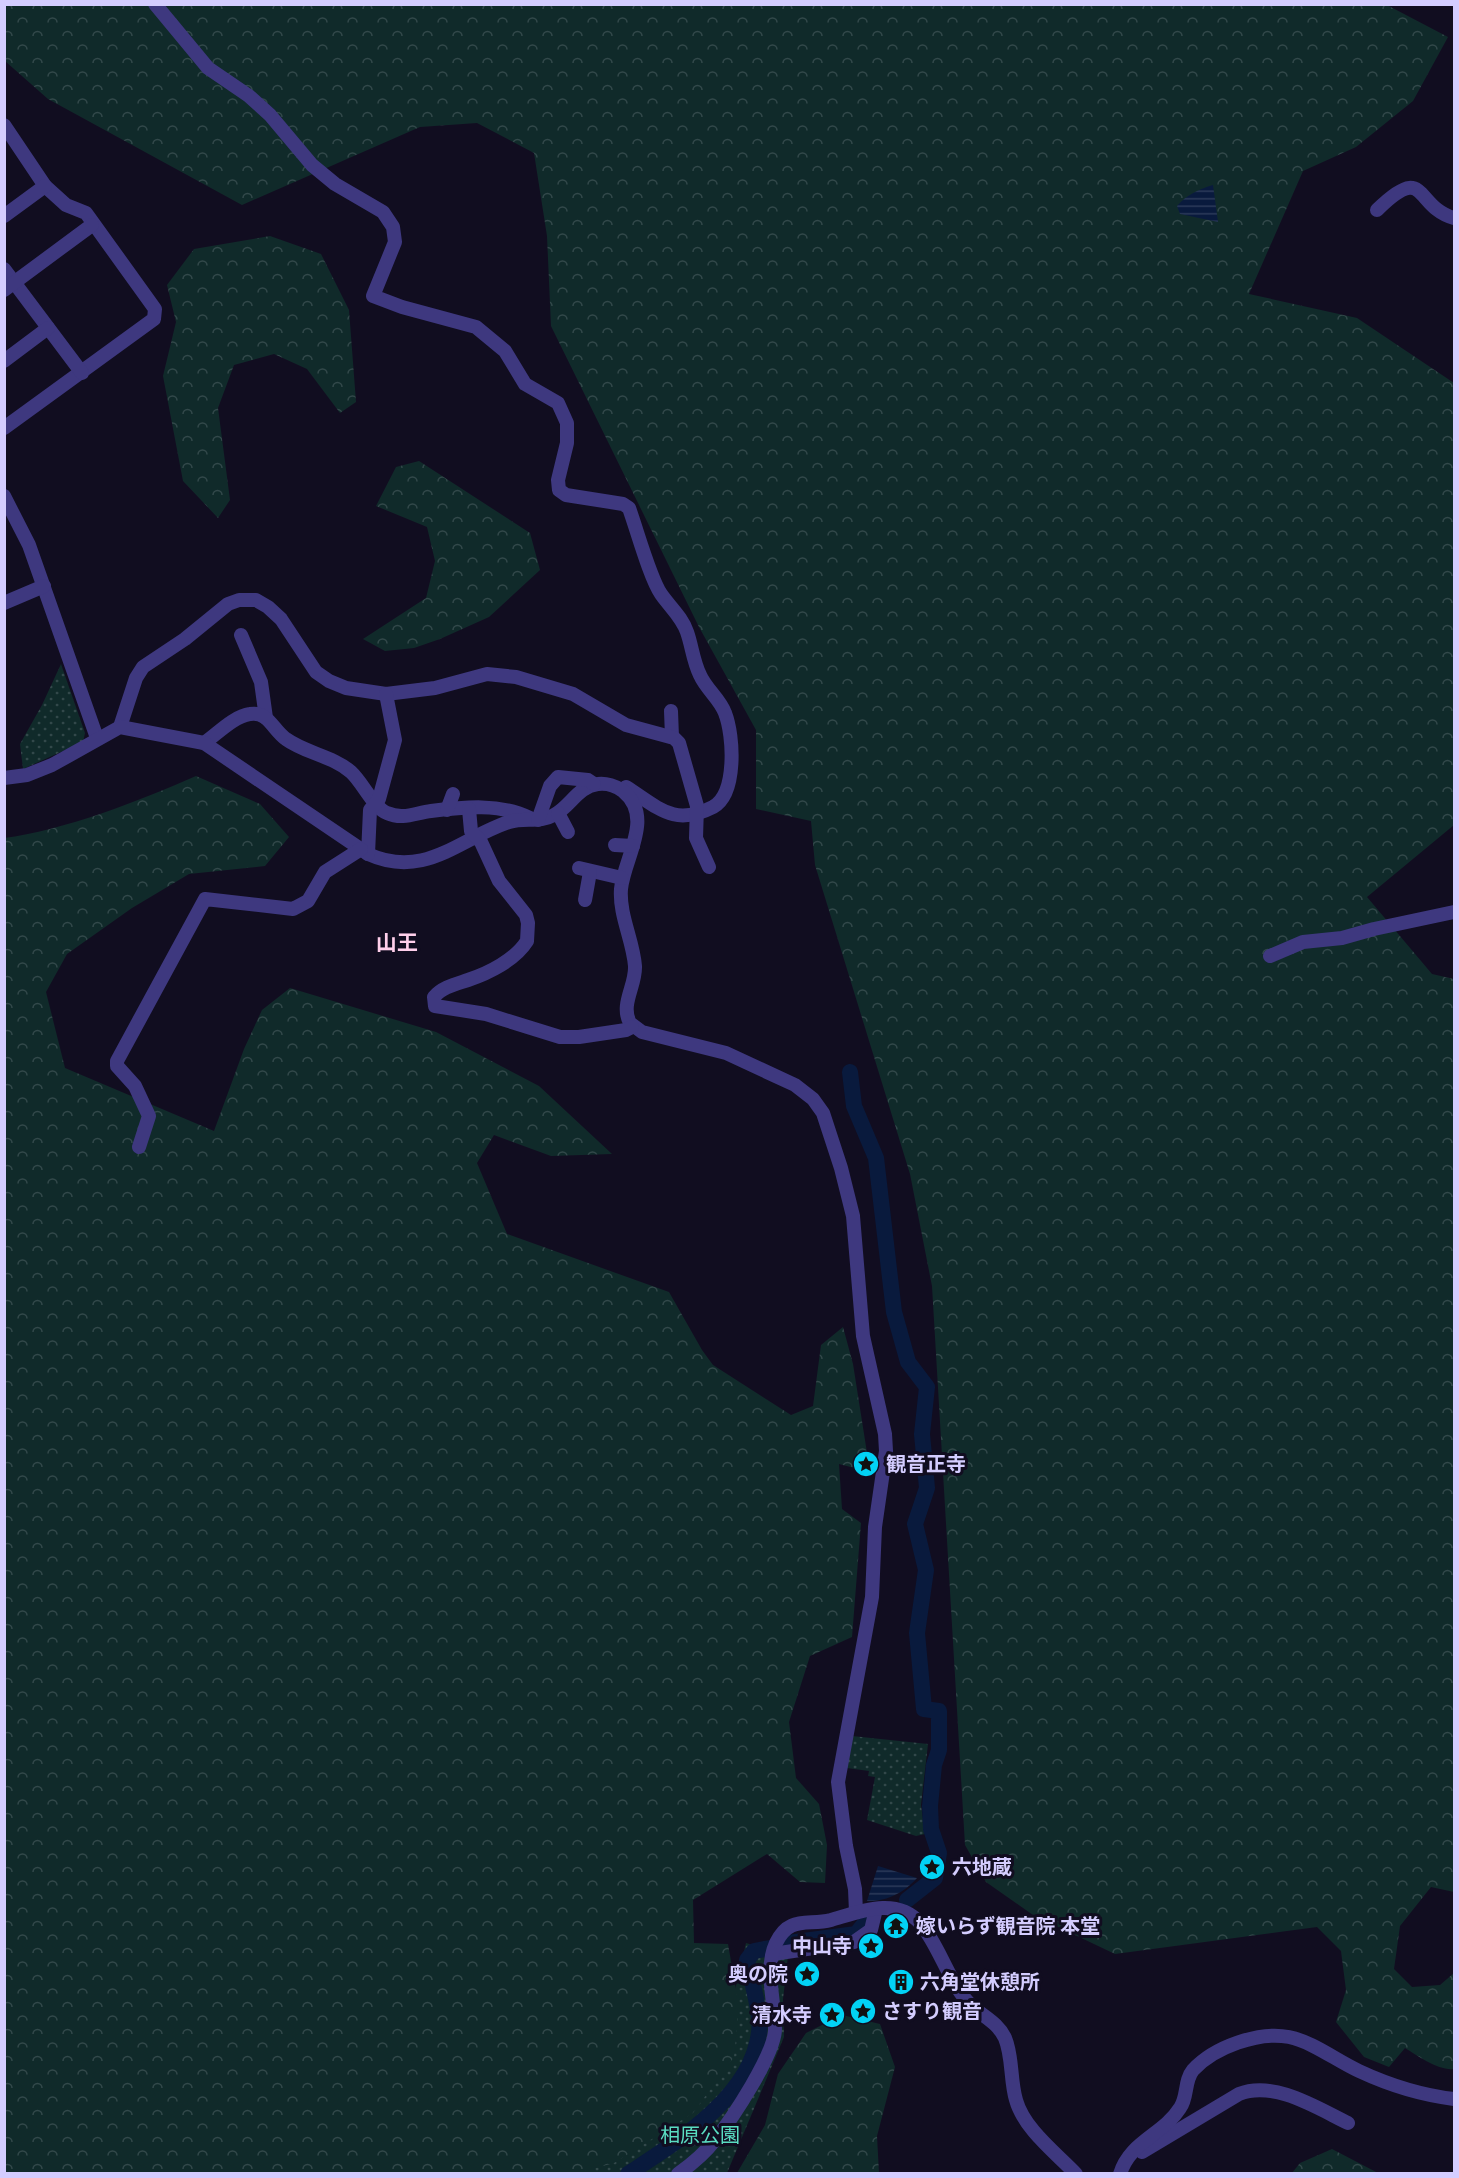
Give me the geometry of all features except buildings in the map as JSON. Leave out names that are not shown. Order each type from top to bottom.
[{"type":"street","points":[[4,778],[27,775],[52,765],[85,749],[97,738],[120,726],[204,743],[365,851],[390,861],[422,859],[447,854],[509,822],[535,820],[558,813],[583,790],[606,779],[614,779],[658,807],[678,816],[697,814],[719,803],[729,786],[731,746],[726,715],[698,670],[687,630],[673,606],[661,593],[629,508],[623,504],[566,495],[559,490],[558,480],[567,443],[564,412],[558,403],[525,384],[505,351],[476,327],[402,307],[373,296],[395,242],[393,227],[383,212],[335,184],[312,165],[270,115],[249,96],[208,68],[155,4]]},
{"type":"street","points":[[4,125],[10,142],[45,186],[66,205],[86,213],[92,225],[155,309],[154,319],[4,428]]},
{"type":"street","points":[[4,216],[45,186]]},
{"type":"street","points":[[1377,210],[1392,195],[1413,188],[1418,189],[1435,208],[1455,218]]},
{"type":"street","points":[[10,286],[92,225]]},
{"type":"street","points":[[4,269],[10,286],[48,328],[82,373]]},
{"type":"street","points":[[4,361],[48,328]]},
{"type":"street","points":[[4,496],[29,545],[97,738]]},
{"type":"street","points":[[4,603],[44,586]]},
{"type":"street","points":[[120,726],[136,678],[143,667],[184,639],[228,604],[239,600],[256,600],[268,607],[281,620],[316,672],[329,681],[363,692],[386,694],[435,688],[487,674],[516,676],[573,694],[626,724],[672,737],[679,743],[697,814],[696,838],[710,867]]},
{"type":"street","points":[[241,635],[261,682],[266,718]]},
{"type":"street","points":[[365,851],[370,810],[375,801],[379,799],[390,766],[395,740],[386,694]]},
{"type":"street","points":[[671,711],[672,737]]},
{"type":"street","points":[[204,743],[248,714],[257,714],[266,718],[286,740],[350,771],[386,813],[406,818],[447,810],[494,807],[535,820]]},
{"type":"street","points":[[535,820],[550,786],[558,777],[588,780],[619,788],[634,803],[638,814],[633,846],[622,878],[621,892],[635,967],[626,1007],[632,1027]]},
{"type":"street","points":[[447,810],[453,794]]},
{"type":"street","points":[[469,808],[471,831],[477,837],[499,881],[526,915],[527,940],[506,962],[481,976],[442,989],[434,997],[435,1006],[486,1014],[560,1037],[579,1037],[632,1027],[642,1032],[726,1053],[795,1085],[813,1099],[823,1113],[841,1168],[853,1216],[863,1336],[885,1434],[886,1451],[874,1527],[872,1597],[838,1782],[846,1846],[855,1889],[856,1912]]},
{"type":"street","points":[[558,813],[568,832]]},
{"type":"street","points":[[615,845],[633,846]]},
{"type":"street","points":[[139,1147],[149,1116],[135,1086],[117,1066],[117,1061],[205,899],[293,909],[308,901],[325,872],[365,851]]},
{"type":"street","points":[[585,900],[585,870],[622,878]]},
{"type":"street","points":[[1270,956],[1303,942],[1342,938],[1455,912]]},
{"type":"street","points":[[773,1954],[854,1942],[871,1930],[876,1909]]},
{"type":"street","points":[[678,2174],[710,2145],[728,2122],[757,2075],[775,2033],[772,1974],[776,1943],[796,1923],[831,1920],[856,1912],[876,1909],[903,1910],[924,1928],[967,2001],[994,2023],[1004,2036],[1014,2092],[1022,2115],[1076,2174]]},
{"type":"street","points":[[1119,2174],[1124,2159],[1131,2151],[1180,2108],[1188,2079],[1201,2063],[1215,2053],[1268,2036],[1294,2039],[1382,2080],[1412,2091],[1455,2099]]},
{"type":"street","points":[[1131,2151],[1142,2152],[1239,2094],[1252,2089],[1299,2100],[1348,2123]]},
{"type":"green space","points":[[5,4],[1385,4],[1448,37],[1413,101],[1356,147],[1303,171],[1249,294],[1357,318],[1454,383],[1454,825],[1367,897],[1432,974],[1454,979],[1454,1892],[1431,1887],[1400,1926],[1394,1969],[1412,1987],[1440,1985],[1454,1973],[1454,2069],[1435,2065],[1405,2048],[1389,2067],[1364,2057],[1336,2022],[1346,1990],[1341,1951],[1317,1927],[1115,1954],[1033,1915],[986,1882],[965,1845],[932,1286],[910,1174],[815,865],[811,821],[756,809],[756,730],[699,627],[551,326],[547,236],[534,153],[477,123],[420,127],[242,205],[48,99],[5,61]]},
{"type":"green space","points":[[270,236],[321,254],[349,310],[356,402],[340,413],[307,369],[274,354],[234,365],[218,408],[230,500],[218,518],[183,481],[163,376],[176,322],[167,285],[194,249]]},
{"type":"green space","points":[[419,461],[530,533],[540,570],[489,617],[414,648],[385,651],[363,639],[426,598],[435,561],[427,527],[376,506],[396,467]]},
{"type":"green space","points":[[61,664],[85,733],[83,742],[23,769],[20,744]]},
{"type":"green space","points":[[196,776],[260,804],[289,837],[265,866],[189,874],[132,908],[67,954],[46,992],[65,1068],[214,1131],[244,1049],[262,1010],[290,988],[436,1032],[539,1086],[612,1154],[551,1156],[494,1135],[477,1163],[507,1234],[669,1292],[713,1365],[791,1415],[813,1406],[821,1345],[843,1327],[853,1364],[870,1472],[839,1464],[842,1509],[861,1523],[852,1637],[810,1656],[789,1722],[796,1778],[819,1804],[827,1845],[825,1883],[800,1882],[767,1854],[693,1900],[694,1943],[728,1944],[739,2007],[734,2057],[693,2113],[614,2163],[574,2174],[5,2173],[4,838],[76,822]]},
{"type":"green space","points":[[852,1736],[928,1744],[921,1805],[925,1834],[916,1836],[867,1820],[875,1777],[868,1776],[869,1771],[847,1768]]},
{"type":"green space","name":"相原公園","points":[[746,1943],[788,1956],[783,1999],[784,2037],[727,2173],[551,2174],[713,2084]]},
{"type":"green space","points":[[842,2015],[880,2024],[895,2067],[877,2136],[879,2173],[737,2173],[765,2125],[778,2074],[806,2033]]},
{"type":"green space","points":[[1332,2149],[1378,2173],[1292,2173],[1300,2163]]},
{"type":"water","points":[[1213,185],[1218,222],[1180,214],[1177,206],[1185,198]]},
{"type":"water","points":[[878,1866],[917,1878],[895,1895],[881,1900],[867,1901]]},
{"type":"waterway","points":[[850,1072],[854,1106],[876,1158],[894,1312],[908,1362],[927,1387],[922,1434],[927,1488],[915,1524],[926,1570],[917,1633],[924,1709],[939,1711],[939,1750],[934,1765],[930,1806],[931,1829],[939,1853],[935,1878],[907,1900]]},
{"type":"waterway","points":[[788,1943],[856,1934],[870,1917]]},
{"type":"waterway","points":[[628,2174],[689,2132],[709,2115],[742,2077],[753,2056],[760,2025],[747,1960],[754,1951],[770,1948]]},
{"type":"place","name":"観音正寺","points":[[866,1464]]},
{"type":"place","name":"六地蔵","points":[[932,1867]]},
{"type":"place","name":"嫁いらず観音院 本堂","points":[[896,1926]]},
{"type":"place","name":"中山寺","points":[[871,1946]]},
{"type":"place","name":"奥の院","points":[[807,1974]]},
{"type":"place","name":"六角堂休憩所","points":[[901,1982]]},
{"type":"place","name":"さすり観音","points":[[863,2011]]},
{"type":"place","name":"清水寺","points":[[832,2015]]},
{"type":"district","name":"山王","points":[[397,943]]}]
